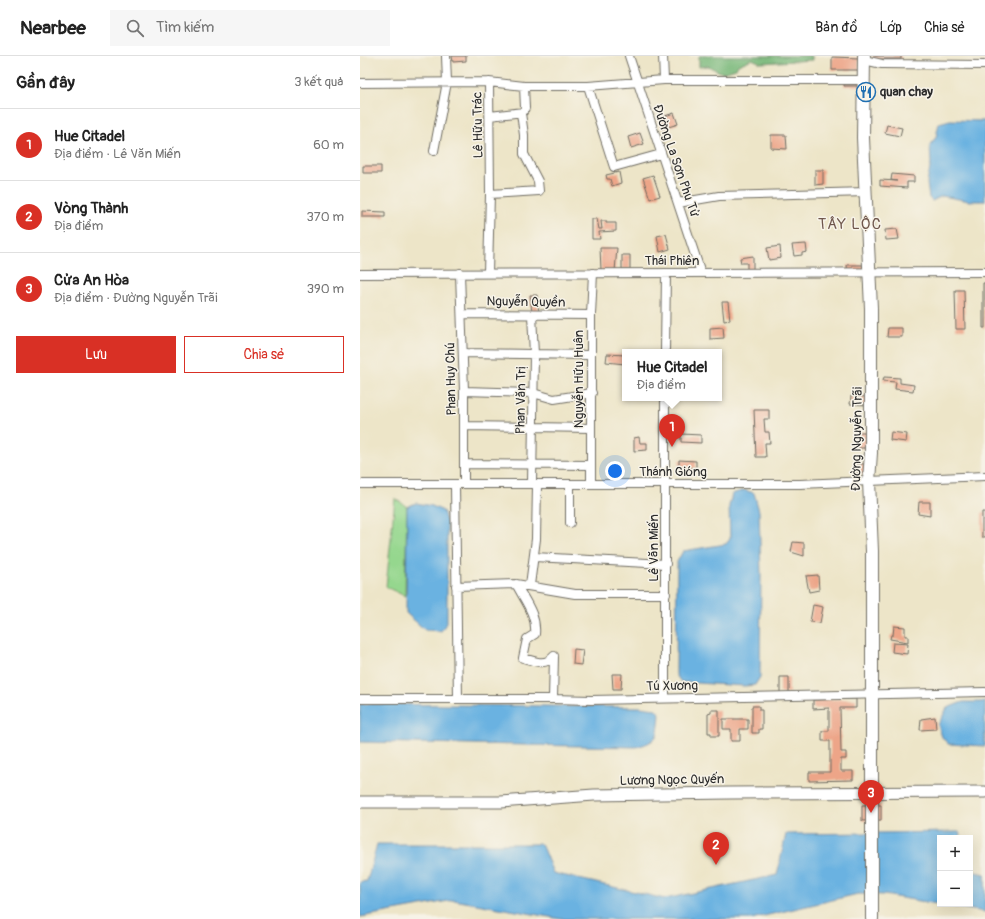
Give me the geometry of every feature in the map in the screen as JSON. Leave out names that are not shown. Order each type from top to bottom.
[{"type":"main road","name":"Đường Nguyễn Trãi","points":[[864,58],[863,138],[870,272],[871,416],[869,481],[872,551],[872,919]]},
{"type":"street","points":[[434,151],[447,82],[446,56]]},
{"type":"street","name":"Đường La Sơn Phu Tử","points":[[629,56],[701,273]]},
{"type":"street","points":[[663,56],[664,80]]},
{"type":"street","points":[[864,58],[882,64],[985,65]]},
{"type":"street","points":[[489,82],[524,86],[588,86],[664,80],[863,80]]},
{"type":"street","name":"Lê Hữu Trác","points":[[360,83],[489,82],[490,194],[488,273]]},
{"type":"street","points":[[490,116],[521,113],[525,110],[524,86]]},
{"type":"street","points":[[588,86],[614,167],[661,154]]},
{"type":"street","points":[[490,194],[539,191],[538,181],[524,154],[524,135],[521,113]]},
{"type":"street","points":[[678,203],[719,196],[867,192]]},
{"type":"street","name":"Thái Phiên","points":[[360,274],[985,272]]},
{"type":"street","name":"Phan Huy Chú","points":[[458,699],[456,586],[459,484],[465,464],[460,273]]},
{"type":"street","name":"Nguyễn Hữu Huân","points":[[591,484],[592,273]]},
{"type":"street","points":[[664,349],[666,273]]},
{"type":"street","name":"Nguyễn Quyền","points":[[462,314],[591,315]]},
{"type":"street","name":"Phan Văn Trị","points":[[530,585],[536,539],[533,465],[534,354],[532,315]]},
{"type":"street","points":[[462,353],[591,355]]},
{"type":"street","points":[[464,391],[533,393],[554,399],[592,393]]},
{"type":"street","name":"Lê Văn Miến","points":[[665,401],[665,698]]},
{"type":"street","points":[[464,426],[591,428]]},
{"type":"street","points":[[465,464],[591,464]]},
{"type":"street","name":"Thánh Gióng","points":[[360,484],[800,484],[985,476]]},
{"type":"street","points":[[570,484],[570,524]]},
{"type":"street","points":[[534,558],[666,564]]},
{"type":"street","points":[[456,586],[516,584],[530,585],[575,594],[666,594]]},
{"type":"street","points":[[516,584],[533,614],[536,623],[534,634],[527,639],[523,658],[543,664],[549,662],[554,656],[552,699]]},
{"type":"street","name":"Tú Xương","points":[[360,699],[592,700],[985,692]]},
{"type":"street","name":"Lương Ngọc Quyến","points":[[360,802],[502,802],[594,795],[730,792],[871,794],[985,792]]},
{"type":"green space","points":[[699,56],[812,56],[812,60],[761,63],[752,59],[738,65],[736,69],[722,73],[708,66],[699,67]]},
{"type":"green space","points":[[395,498],[407,507],[405,596],[386,587]]},
{"type":"water","points":[[950,120],[985,121],[985,201],[970,201],[942,196],[932,201],[929,198],[927,183],[931,163],[930,146],[936,137],[939,123]]},
{"type":"water","points":[[744,490],[754,493],[759,511],[761,575],[760,677],[755,685],[745,686],[681,682],[676,675],[677,562],[683,551],[726,544],[730,539],[729,506],[732,494]]},
{"type":"water","points":[[416,503],[432,506],[443,511],[447,524],[447,622],[441,631],[425,630],[406,613],[407,507]]},
{"type":"water","points":[[963,702],[985,702],[985,746],[948,744],[942,737],[938,725],[947,708]]},
{"type":"water","points":[[360,704],[640,707],[656,709],[660,714],[659,728],[656,736],[653,740],[644,745],[636,747],[360,742]]},
{"type":"water","points":[[959,832],[960,835],[937,835],[937,904],[884,895],[858,894],[751,919],[561,919],[454,900],[360,917],[360,882],[367,881],[377,844],[541,844],[553,873],[665,899],[777,875],[786,834]]},
{"type":"water","points":[[973,872],[985,874],[985,912],[955,907],[973,907]]},
{"type":"building","points":[[452,56],[466,56],[466,61],[453,62]]},
{"type":"building","points":[[873,56],[901,56],[901,59],[873,59]]},
{"type":"building","points":[[832,57],[859,58],[859,70],[832,70]]},
{"type":"building","points":[[845,78],[861,78],[862,86],[844,86]]},
{"type":"building","points":[[674,113],[678,124],[662,129],[659,118]]},
{"type":"building","points":[[887,125],[902,128],[900,136],[885,133]]},
{"type":"building","points":[[640,133],[644,144],[631,148],[628,137]]},
{"type":"building","points":[[771,135],[786,135],[787,149],[771,148]]},
{"type":"building","points":[[363,166],[381,166],[381,173],[363,173]]},
{"type":"building","points":[[815,170],[823,170],[823,184],[815,185]]},
{"type":"building","points":[[619,172],[621,183],[612,186],[610,179],[607,179],[606,175]]},
{"type":"building","points":[[892,174],[914,176],[914,182],[907,182],[907,188],[880,186],[880,180],[897,181],[891,180]]},
{"type":"building","points":[[653,175],[660,196],[650,199],[643,178]]},
{"type":"building","points":[[362,211],[385,212],[385,217],[362,217]]},
{"type":"building","points":[[592,219],[597,219],[599,229],[602,229],[601,221],[606,221],[606,223],[616,223],[616,231],[599,232],[600,239],[592,239]]},
{"type":"building","points":[[897,229],[899,239],[886,240],[885,230]]},
{"type":"building","points":[[666,234],[670,249],[660,252],[657,236]]},
{"type":"building","points":[[806,244],[807,252],[802,253],[802,255],[794,256],[792,245]]},
{"type":"building","points":[[780,246],[781,258],[769,260],[767,248]]},
{"type":"building","points":[[600,248],[617,248],[615,271],[601,270]]},
{"type":"building","points":[[622,255],[630,255],[630,269],[622,269]]},
{"type":"building","points":[[753,256],[753,272],[747,272],[747,263],[741,263],[740,258]]},
{"type":"building","points":[[847,265],[868,265],[868,273],[848,274]]},
{"type":"building","points":[[983,283],[985,283],[985,328],[983,328]]},
{"type":"building","points":[[955,290],[964,290],[965,329],[956,329]]},
{"type":"building","points":[[530,295],[537,295],[539,313],[532,313]]},
{"type":"building","points":[[722,302],[728,302],[730,320],[724,321]]},
{"type":"building","points":[[723,327],[724,338],[710,339],[710,328]]},
{"type":"building","points":[[888,328],[902,328],[902,337],[887,337]]},
{"type":"building","points":[[607,354],[622,355],[622,364],[606,362]]},
{"type":"building","points":[[884,377],[900,378],[900,383],[914,385],[913,391],[895,389],[896,382],[883,381]]},
{"type":"building","points":[[851,396],[866,397],[866,405],[850,404]]},
{"type":"building","points":[[754,410],[769,410],[769,419],[764,419],[765,432],[769,432],[770,443],[765,443],[766,457],[756,457]]},
{"type":"building","points":[[856,432],[868,432],[868,448],[856,448]]},
{"type":"building","points":[[891,432],[907,434],[906,442],[890,440]]},
{"type":"building","points":[[681,434],[701,435],[701,443],[681,442]]},
{"type":"building","points":[[639,437],[640,443],[647,443],[647,450],[634,451],[634,438]]},
{"type":"building","points":[[679,460],[696,461],[696,468],[679,468]]},
{"type":"building","points":[[855,464],[869,464],[869,473],[855,473]]},
{"type":"building","points":[[919,502],[930,502],[930,516],[918,514]]},
{"type":"building","points":[[982,512],[985,512],[985,537],[982,537]]},
{"type":"building","points":[[793,542],[804,543],[804,556],[791,552]]},
{"type":"building","points":[[818,575],[819,590],[809,592],[806,576]]},
{"type":"building","points":[[813,605],[823,607],[820,623],[810,622]]},
{"type":"building","points":[[894,626],[905,627],[905,636],[908,636],[908,642],[890,639],[891,635],[893,635]]},
{"type":"building","points":[[893,643],[908,644],[907,654],[892,652]]},
{"type":"building","points":[[574,649],[583,650],[581,665],[573,664]]},
{"type":"building","points":[[612,674],[622,674],[621,689],[613,689]]},
{"type":"building","points":[[780,677],[789,677],[789,693],[780,693]]},
{"type":"building","points":[[856,699],[856,708],[840,708],[841,752],[846,752],[846,759],[841,759],[841,771],[853,771],[853,780],[809,781],[809,772],[830,772],[830,741],[822,741],[822,731],[829,731],[829,708],[813,709],[813,700]]},
{"type":"building","points":[[752,706],[759,706],[759,710],[762,710],[762,729],[759,729],[759,733],[752,733]]},
{"type":"building","points":[[711,710],[719,710],[719,736],[711,736],[711,733],[708,733],[708,714],[711,713]]},
{"type":"building","points":[[935,717],[936,729],[920,730],[921,719]]},
{"type":"building","points":[[723,719],[748,719],[748,729],[740,729],[740,741],[731,741],[731,729],[723,729]]},
{"type":"building","points":[[862,805],[881,805],[881,820],[862,821]]},
{"type":"place","name":"quan chay","points":[[866,92]]},
{"type":"place","name":"Hue Citadel","points":[[672,447]]},
{"type":"place","name":"Cửa An Hòa","points":[[871,813]]},
{"type":"place","name":"Vòng Thành","points":[[716,865]]},
{"type":"district","name":"TÂY LỘC","points":[[850,224]]}]
